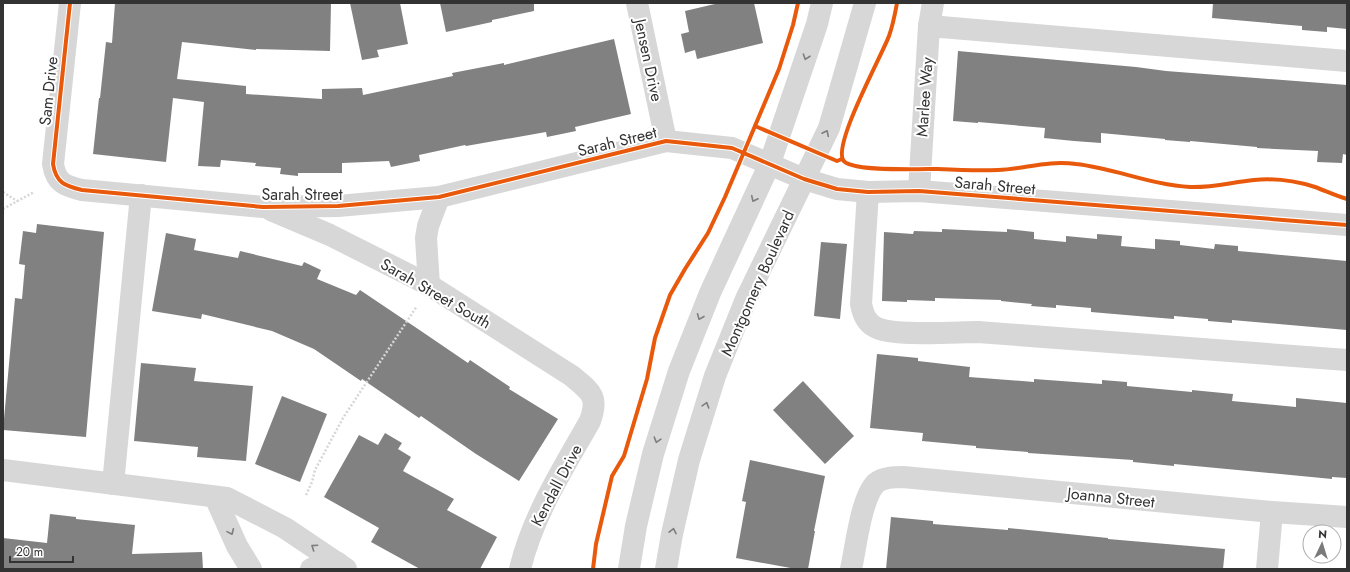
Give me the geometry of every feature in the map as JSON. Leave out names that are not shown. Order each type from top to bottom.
[{"type":"street","name":"Sam Drive","points":[[59,181],[54,173],[53,156],[70,3]]},
{"type":"street","name":"Jensen Drive","points":[[637,3],[666,141]]},
{"type":"street","points":[[629,569],[636,526],[652,454],[679,370],[710,293],[770,163],[818,24],[822,3]]},
{"type":"street","name":"Montgomery Boulevard","points":[[666,569],[672,534],[689,460],[716,376],[746,299],[829,128],[865,3]]},
{"type":"street","name":"Marlee Way","points":[[919,191],[919,169],[929,26],[933,3]]},
{"type":"street","points":[[929,26],[1347,61]]},
{"type":"street","name":"Sarah Street","points":[[59,181],[68,186],[82,190],[263,207],[338,206],[439,197],[666,141],[732,148],[770,163],[804,179],[837,189],[868,192],[919,191],[1347,225]]},
{"type":"street","points":[[868,192],[861,304],[864,317],[875,327],[890,332],[978,332],[1347,360]]},
{"type":"street","points":[[113,484],[141,195]]},
{"type":"street","points":[[429,285],[426,238],[428,226],[439,197]]},
{"type":"street","name":"Sarah Street South","points":[[263,207],[330,235],[429,285],[572,376],[585,387],[595,402]]},
{"type":"street","name":"Kendall Drive","points":[[520,569],[530,535],[540,511],[590,421],[594,411],[595,402]]},
{"type":"street","points":[[3,470],[227,498],[285,528],[342,566]]},
{"type":"street","name":"Joanna Street","points":[[851,569],[862,515],[868,497],[877,483],[889,478],[903,477],[1272,512],[1347,517]]},
{"type":"street","points":[[215,497],[237,546],[251,569]]},
{"type":"street","points":[[1267,569],[1272,512]]},
{"type":"street","points":[[311,569],[317,566],[342,566]]},
{"type":"path","points":[[3,192],[16,201]]},
{"type":"path","points":[[3,208],[34,192]]},
{"type":"path","points":[[306,495],[312,482],[315,470],[343,418],[417,306]]},
{"type":"building","points":[[115,3],[331,3],[330,51],[256,50],[182,42],[177,79],[246,86],[246,94],[322,99],[322,89],[362,88],[363,95],[453,76],[452,73],[504,63],[504,65],[614,39],[631,114],[575,127],[576,131],[547,137],[546,132],[465,145],[419,155],[420,161],[391,167],[389,161],[342,163],[342,173],[298,173],[298,176],[280,174],[281,168],[255,166],[256,163],[221,160],[220,167],[198,166],[204,102],[173,98],[166,162],[93,154],[106,42],[112,43]]},
{"type":"building","points":[[350,3],[400,3],[408,44],[377,50],[379,57],[362,60]]},
{"type":"building","points":[[440,3],[534,3],[534,11],[446,32]]},
{"type":"building","points":[[719,3],[754,3],[763,43],[697,59],[695,50],[685,53],[681,34],[689,32],[685,11]]},
{"type":"building","points":[[1213,3],[1347,3],[1347,29],[1327,27],[1327,32],[1302,30],[1302,26],[1212,18]]},
{"type":"building","points":[[958,51],[1166,71],[1347,85],[1347,155],[1343,154],[1342,163],[1317,162],[1318,151],[1257,148],[1101,133],[1101,143],[1074,141],[1044,138],[1045,128],[953,121]]},
{"type":"building","points":[[37,224],[104,232],[86,437],[3,430],[15,298],[22,299],[25,265],[19,264],[23,231],[36,233]]},
{"type":"building","points":[[942,229],[1007,232],[1007,229],[1034,232],[1034,239],[1066,242],[1066,236],[1097,239],[1097,234],[1122,236],[1121,246],[1155,249],[1155,239],[1180,241],[1180,245],[1214,249],[1215,244],[1238,246],[1238,251],[1347,261],[1347,330],[1232,320],[1232,323],[1174,316],[1174,319],[1091,312],[1091,308],[1056,305],[1056,308],[1031,306],[1032,304],[1001,300],[935,298],[935,301],[882,301],[884,232],[913,234],[914,231],[942,232]]},
{"type":"building","points":[[166,233],[196,239],[194,250],[238,258],[240,251],[302,266],[304,262],[321,270],[317,279],[356,295],[360,290],[468,363],[470,360],[510,387],[509,389],[558,419],[519,481],[476,454],[421,416],[419,418],[362,379],[361,381],[314,349],[272,331],[202,314],[201,319],[152,311]]},
{"type":"building","points":[[821,242],[847,244],[840,319],[814,316]]},
{"type":"building","points":[[877,354],[918,358],[918,361],[970,367],[969,377],[1034,382],[1034,379],[1102,384],[1102,380],[1127,382],[1127,386],[1233,394],[1232,401],[1296,407],[1296,398],[1347,403],[1347,478],[1332,477],[1332,479],[1174,464],[1174,466],[1133,462],[1133,460],[976,448],[976,446],[922,441],[923,433],[870,428]]},
{"type":"building","points":[[141,363],[196,368],[194,381],[253,386],[246,461],[197,457],[198,447],[134,441]]},
{"type":"building","points":[[803,381],[854,436],[825,464],[773,410]]},
{"type":"building","points":[[282,396],[327,414],[300,482],[255,464]]},
{"type":"building","points":[[385,433],[402,443],[398,449],[411,457],[403,471],[454,499],[447,510],[497,537],[480,569],[420,569],[371,542],[379,528],[324,497],[359,435],[378,445]]},
{"type":"building","points":[[750,460],[825,476],[808,569],[796,569],[736,558],[746,502],[742,501]]},
{"type":"building","points":[[50,514],[76,517],[76,519],[135,525],[132,554],[202,552],[203,569],[3,569],[3,538],[47,543]]},
{"type":"building","points":[[891,517],[933,521],[933,524],[1008,530],[1008,528],[1108,539],[1225,549],[1223,569],[886,569]]},
{"type":"cycle path","points":[[70,3],[53,164],[56,176],[62,183],[82,190],[263,207],[338,206],[439,197],[666,141],[732,148],[804,179],[837,189],[868,192],[919,191],[1347,225]]},
{"type":"cycle path","points":[[593,569],[596,544],[612,476],[624,456],[647,379],[655,338],[670,295],[708,233],[725,197],[779,69],[793,25],[798,3]]},
{"type":"cycle path","points":[[897,3],[889,36],[851,118],[845,136],[842,150],[843,160],[848,164],[886,169],[982,170],[1065,163],[1090,166],[1175,186],[1198,187],[1254,180],[1285,180],[1315,187],[1347,199]]},
{"type":"cycle path","points":[[755,126],[837,161],[842,159]]}]
